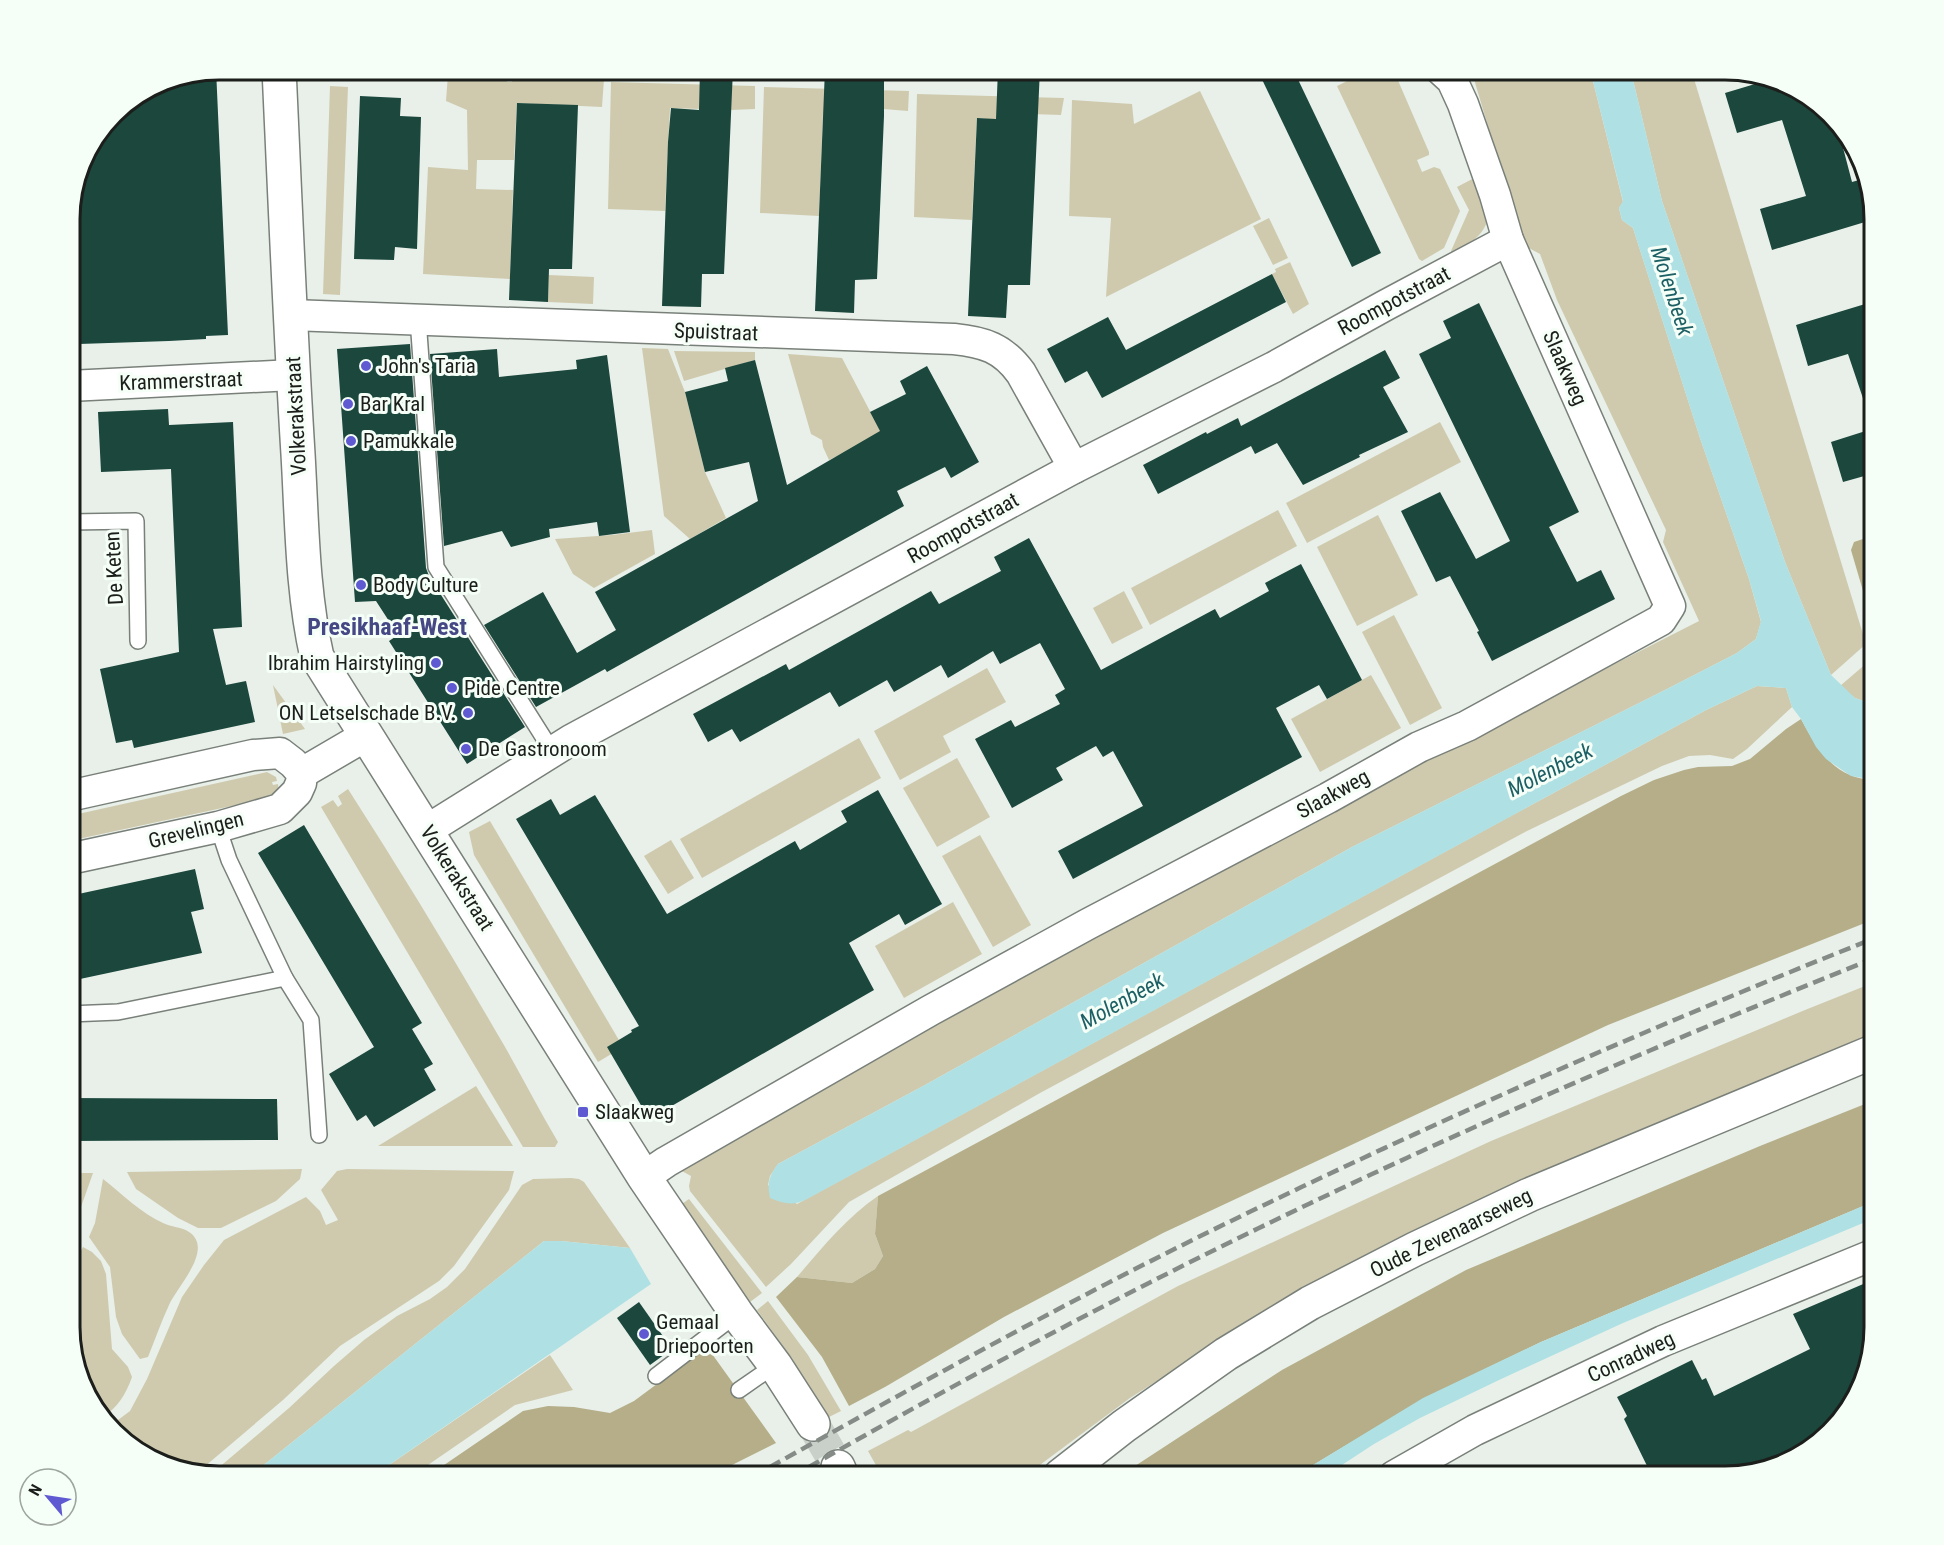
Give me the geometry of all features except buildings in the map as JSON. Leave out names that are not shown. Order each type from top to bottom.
[{"type":"street","name":"Volkerakstraat","points":[[280,80],[293,375],[308,608],[317,657],[644,1177],[813,1424]]},
{"type":"street","name":"Volkerakstraat","points":[[291,315],[302,80]]},
{"type":"street","points":[[1452,80],[1463,104],[1495,195],[1508,240]]},
{"type":"street","name":"Roompotstraat","points":[[427,830],[552,751],[1074,468],[1274,367],[1508,240]]},
{"type":"street","name":"Slaakweg","points":[[644,1177],[666,1162],[931,1010],[1419,747],[1467,726],[1660,620],[1670,606],[1508,240]]},
{"type":"street","name":"Spuistraat","points":[[291,315],[977,342],[999,351],[1022,373],[1074,468]]},
{"type":"street","name":"Krammerstraat","points":[[80,385],[293,375]]},
{"type":"street","points":[[80,794],[253,755],[280,753],[302,773],[367,735]]},
{"type":"street","name":"Grevelingen","points":[[80,857],[218,827],[280,809],[297,792],[302,773]]},
{"type":"street","name":"Oude Zevenaarseweg","points":[[1073,1466],[1124,1426],[1226,1354],[1310,1303],[1415,1249],[1529,1195],[1864,1056]]},
{"type":"street","name":"Conradweg","points":[[1412,1466],[1475,1430],[1664,1341],[1864,1259]]},
{"type":"lane","points":[[418,319],[436,567],[552,751]]},
{"type":"lane","name":"De Keten","points":[[80,522],[136,521],[138,640]]},
{"type":"lane","points":[[218,827],[229,860],[285,978],[311,1020],[319,1135]]},
{"type":"lane","points":[[80,1014],[118,1012],[285,978]]},
{"type":"lane","points":[[656,1376],[737,1314]]},
{"type":"lane","points":[[739,1390],[781,1375]]},
{"type":"shaded area","points":[[448,80],[507,80],[507,82],[512,82],[512,80],[604,80],[602,107],[517,103],[514,160],[477,160],[476,189],[513,190],[510,279],[423,274],[428,167],[468,170],[467,110],[446,101]]},
{"type":"shaded area","points":[[1349,80],[1398,80],[1429,152],[1429,155],[1417,160],[1422,172],[1434,167],[1440,169],[1460,211],[1444,248],[1422,261],[1419,259],[1337,86]]},
{"type":"shaded area","points":[[1474,80],[1593,80],[1623,202],[1619,208],[1622,220],[1633,228],[1700,438],[1749,579],[1761,622],[1756,639],[1737,653],[1352,847],[925,1085],[778,1164],[770,1176],[768,1185],[797,1204],[1706,710],[1757,686],[1786,688],[1792,707],[1733,759],[1710,755],[1689,756],[1662,766],[1527,831],[1040,1093],[849,1202],[791,1264],[766,1287],[690,1191],[691,1176],[680,1170],[682,1168],[1049,961],[1358,795],[1699,621],[1663,542],[1666,530],[1557,300],[1540,254],[1527,247],[1506,187]]},
{"type":"shaded area","points":[[1633,80],[1694,80],[1864,637],[1864,646],[1831,675],[1785,562],[1662,201]]},
{"type":"shaded area","points":[[611,82],[755,86],[755,109],[670,108],[665,211],[608,209]]},
{"type":"shaded area","points":[[330,86],[348,87],[340,295],[323,294]]},
{"type":"shaded area","points":[[764,87],[909,91],[908,111],[871,108],[870,115],[823,114],[819,216],[760,213]]},
{"type":"shaded area","points":[[1200,91],[1261,219],[1106,297],[1111,218],[1069,216],[1072,100],[1132,104],[1134,124]]},
{"type":"shaded area","points":[[917,94],[1064,98],[1061,115],[1001,113],[1000,120],[977,118],[972,220],[914,217]]},
{"type":"shaded area","points":[[1478,176],[1488,213],[1485,227],[1476,238],[1452,254],[1451,251],[1469,210],[1457,187]]},
{"type":"shaded area","points":[[1269,218],[1288,258],[1273,265],[1253,226]]},
{"type":"shaded area","points":[[1290,262],[1309,304],[1293,314],[1272,274],[1276,272],[1275,269]]},
{"type":"shaded area","points":[[549,275],[594,277],[593,304],[548,302]]},
{"type":"shaded area","points":[[642,348],[668,349],[685,392],[705,472],[726,518],[690,539],[664,516]]},
{"type":"shaded area","points":[[674,351],[755,352],[755,360],[684,381]]},
{"type":"shaded area","points":[[788,354],[842,358],[882,434],[829,460],[822,440],[811,434]]},
{"type":"shaded area","points":[[1440,422],[1461,462],[1307,543],[1286,503]]},
{"type":"shaded area","points":[[1278,510],[1297,546],[1150,625],[1131,588]]},
{"type":"shaded area","points":[[1378,515],[1418,595],[1357,626],[1317,547]]},
{"type":"shaded area","points":[[652,530],[655,554],[594,588],[573,574],[555,539],[612,535]]},
{"type":"shaded area","points":[[1864,539],[1864,594],[1851,550],[1854,542]]},
{"type":"shaded area","points":[[1124,591],[1143,628],[1112,644],[1093,608]]},
{"type":"shaded area","points":[[1394,615],[1442,708],[1410,725],[1362,632]]},
{"type":"shaded area","points":[[1864,665],[1864,701],[1855,698],[1840,686]]},
{"type":"shaded area","points":[[987,668],[1006,702],[943,736],[951,752],[900,780],[874,731]]},
{"type":"shaded area","points":[[1371,675],[1401,728],[1320,772],[1291,719]]},
{"type":"shaded area","points":[[273,685],[305,729],[283,734]]},
{"type":"shaded area","points":[[1801,719],[1814,742],[1829,761],[1849,775],[1864,778],[1864,923],[1608,1025],[1163,1233],[1004,1317],[849,1406],[822,1357],[776,1297],[797,1277],[852,1283],[875,1269],[883,1256],[875,1234],[878,1196],[1621,796],[1654,780],[1684,770],[1698,767],[1732,766],[1750,759]]},
{"type":"shaded area","points":[[859,738],[881,778],[702,878],[680,839]]},
{"type":"shaded area","points":[[957,758],[990,817],[937,847],[903,788]]},
{"type":"shaded area","points":[[267,772],[276,777],[277,781],[272,782],[273,785],[278,784],[278,792],[273,797],[80,839],[80,814]]},
{"type":"shaded area","points":[[348,789],[506,1048],[558,1142],[555,1147],[523,1147],[321,807],[333,800],[338,807],[342,804],[338,796]]},
{"type":"shaded area","points":[[490,821],[623,1047],[598,1062],[474,855],[469,832]]},
{"type":"shaded area","points":[[980,835],[1031,925],[993,947],[942,856]]},
{"type":"shaded area","points":[[671,840],[694,878],[668,894],[644,856]]},
{"type":"shaded area","points":[[953,902],[982,954],[904,998],[875,946]]},
{"type":"shaded area","points":[[1864,986],[1864,1043],[1261,1315],[1130,1398],[1038,1466],[876,1466],[868,1451],[908,1430],[911,1432],[1178,1286],[1491,1141]]},
{"type":"shaded area","points":[[476,1086],[513,1146],[378,1146]]},
{"type":"shaded area","points":[[1864,1104],[1864,1206],[1541,1342],[1423,1399],[1312,1466],[1135,1466],[1282,1370],[1466,1270]]},
{"type":"shaded area","points":[[302,1169],[300,1179],[276,1201],[221,1228],[198,1228],[178,1218],[136,1189],[127,1172]]},
{"type":"shaded area","points":[[347,1169],[514,1171],[509,1190],[454,1266],[439,1281],[340,1346],[283,1400],[207,1465],[182,1461],[165,1455],[134,1437],[117,1421],[130,1411],[147,1379],[182,1297],[204,1265],[224,1240],[306,1197],[320,1211],[326,1225],[338,1220],[321,1190],[337,1171]]},
{"type":"shaded area","points":[[80,1173],[93,1173],[80,1210]]},
{"type":"shaded area","points":[[571,1178],[584,1182],[630,1248],[544,1241],[263,1466],[221,1466],[364,1340],[397,1316],[430,1299],[447,1287],[465,1269],[522,1185],[533,1179]]},
{"type":"shaded area","points":[[103,1179],[155,1219],[189,1232],[196,1239],[198,1248],[191,1268],[169,1305],[148,1357],[140,1359],[122,1334],[116,1317],[110,1267],[89,1237],[95,1223]]},
{"type":"shaded area","points":[[878,1196],[875,1234],[883,1256],[875,1269],[852,1283],[797,1277],[845,1224]]},
{"type":"shaded area","points":[[689,1199],[762,1293],[750,1302],[679,1206]]},
{"type":"shaded area","points":[[83,1247],[101,1261],[106,1274],[112,1349],[128,1367],[132,1377],[121,1400],[109,1412],[90,1380],[82,1354],[80,1252]]},
{"type":"shaded area","points":[[768,1301],[808,1355],[841,1411],[825,1419],[793,1360],[757,1310]]},
{"type":"shaded area","points":[[707,1347],[776,1443],[730,1466],[443,1466],[523,1411],[548,1406],[574,1407],[610,1413],[634,1401]]},
{"type":"shaded area","points":[[550,1355],[573,1390],[515,1405],[427,1466],[388,1466]]},
{"type":"water","name":"Molenbeek","points":[[1593,80],[1633,80],[1662,201],[1785,562],[1831,675],[1855,698],[1864,701],[1864,778],[1851,776],[1826,759],[1816,747],[1792,707],[1786,688],[1757,686],[1706,710],[807,1199],[789,1203],[770,1198],[770,1180],[778,1164],[925,1085],[1352,847],[1737,653],[1756,639],[1761,621],[1749,579],[1700,438],[1633,228],[1622,220],[1619,208],[1623,201]]},
{"type":"water","points":[[1864,1206],[1864,1223],[1623,1323],[1499,1380],[1420,1418],[1340,1466],[1311,1466],[1423,1398],[1541,1342]]},
{"type":"water","points":[[544,1241],[630,1248],[651,1284],[387,1466],[263,1466]]},
{"type":"tunnel","points":[[813,1424],[837,1466]]},
{"type":"railway","points":[[772,1466],[1070,1303],[1262,1206],[1566,1066],[1864,942]]},
{"type":"railway","points":[[811,1466],[1055,1332],[1323,1197],[1597,1073],[1864,962]]},
{"type":"place","name":"John's Taria","points":[[366,366]]},
{"type":"place","name":"Bar Kral","points":[[348,404]]},
{"type":"place","name":"Pamukkale","points":[[351,441]]},
{"type":"place","name":"Body Culture","points":[[361,585]]},
{"type":"place","name":"Ibrahim Hairstyling","points":[[436,663]]},
{"type":"place","name":"Pide Centre","points":[[452,688]]},
{"type":"place","name":"ON Letselschade B.V.","points":[[468,713]]},
{"type":"place","name":"De Gastronoom","points":[[466,749]]},
{"type":"place","name":"Slaakweg","points":[[583,1112]]},
{"type":"place","name":"Gemaal Driepoorten","points":[[644,1334]]},
{"type":"district","name":"Presikhaaf-West","points":[[387,627]]}]
